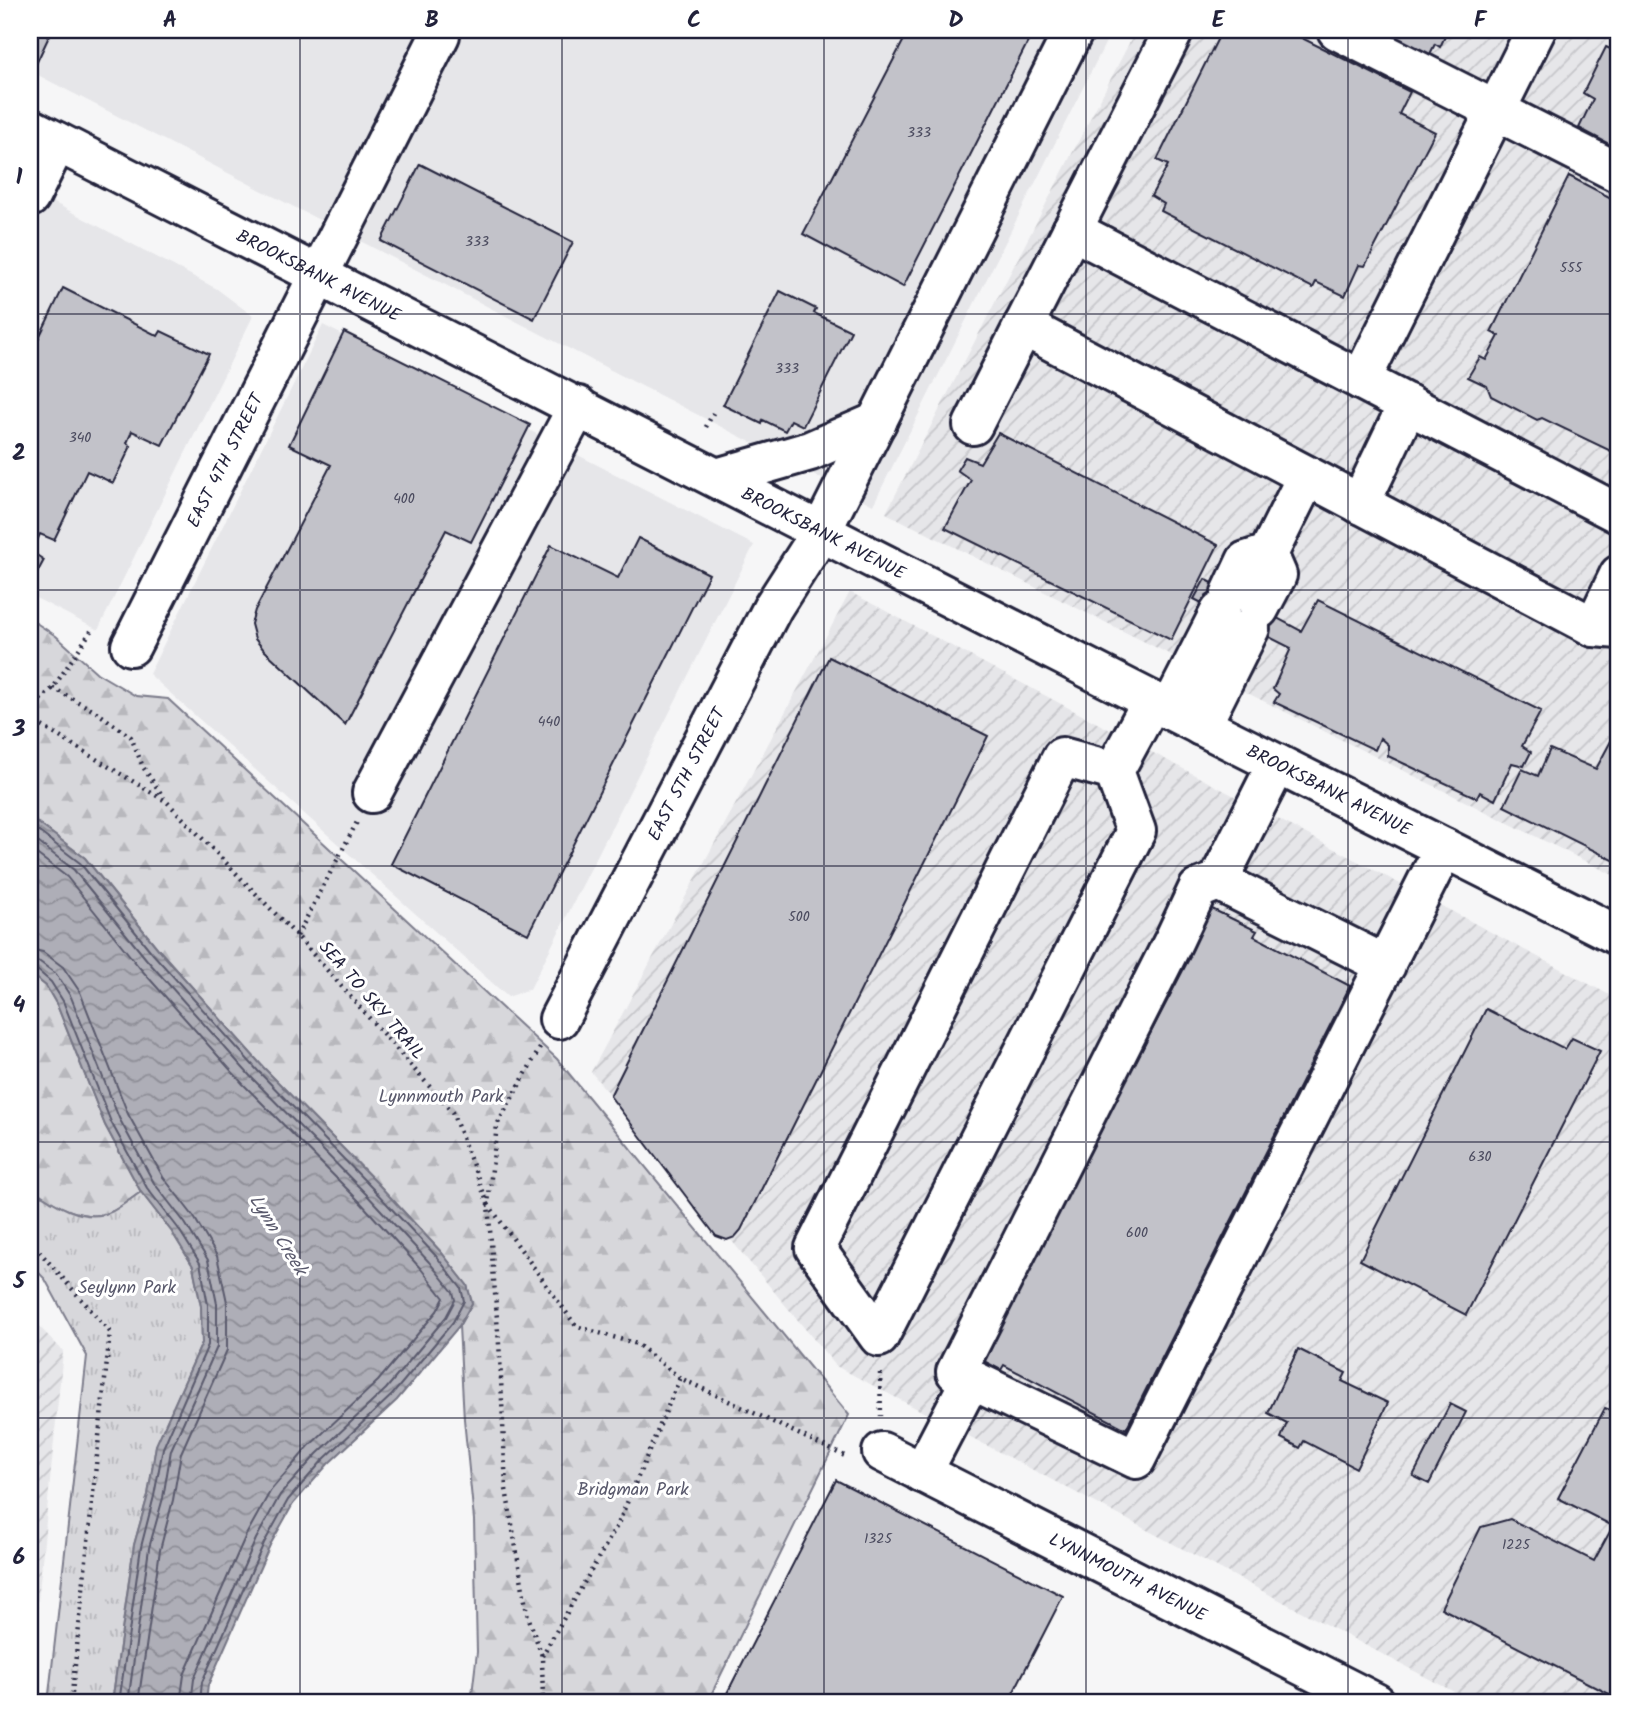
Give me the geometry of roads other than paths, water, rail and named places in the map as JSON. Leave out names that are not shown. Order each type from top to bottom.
[{"type":"main road","name":"EAST 5TH STREET","points":[[559,1019],[773,607],[821,532],[1074,30]]},
{"type":"main road","points":[[973,425],[1174,30]]},
{"type":"main road","points":[[1337,30],[1619,173]]},
{"type":"main road","points":[[1361,380],[1536,30]]},
{"type":"main road","name":"EAST 4TH STREET","points":[[131,646],[440,35]]},
{"type":"main road","points":[[30,197],[43,135]]},
{"type":"main road","name":"BROOKSBANK AVENUE","points":[[43,135],[1619,936]]},
{"type":"main road","points":[[1072,230],[1619,514]]},
{"type":"main road","points":[[1023,326],[1360,504],[1606,628],[1619,575]]},
{"type":"main road","points":[[1360,504],[1408,404]]},
{"type":"main road","points":[[372,793],[578,406]]},
{"type":"main road","points":[[717,478],[810,451],[877,422]]},
{"type":"main road","points":[[1114,771],[1174,712],[1240,610],[1246,561],[1268,554],[1307,476]]},
{"type":"main road","points":[[1062,757],[1114,771],[1136,831],[879,1337],[815,1248],[1062,757]]},
{"type":"main road","points":[[1277,764],[1218,881],[1198,889],[956,1372],[1136,1459],[1444,848]]},
{"type":"main road","points":[[1218,881],[1386,965]]},
{"type":"main road","points":[[922,1473],[971,1379]]},
{"type":"main road","name":"LYNNMOUTH AVENUE","points":[[882,1452],[1376,1703]]},
{"type":"water","name":"Lynn Creek","points":[[30,817],[85,858],[159,950],[263,1067],[441,1252],[467,1285],[472,1303],[459,1326],[397,1400],[328,1464],[293,1504],[270,1545],[208,1685],[206,1703],[112,1703],[134,1545],[148,1495],[156,1445],[202,1343],[201,1306],[193,1266],[172,1232],[141,1192],[105,1125],[57,1005],[46,986],[30,973]]},
{"type":"park label","name":"Lynnmouth Park","points":[[441,1096]]},
{"type":"park label","name":"Seylynn Park","points":[[127,1287]]},
{"type":"park label","name":"Bridgman Park","points":[[633,1489]]}]
